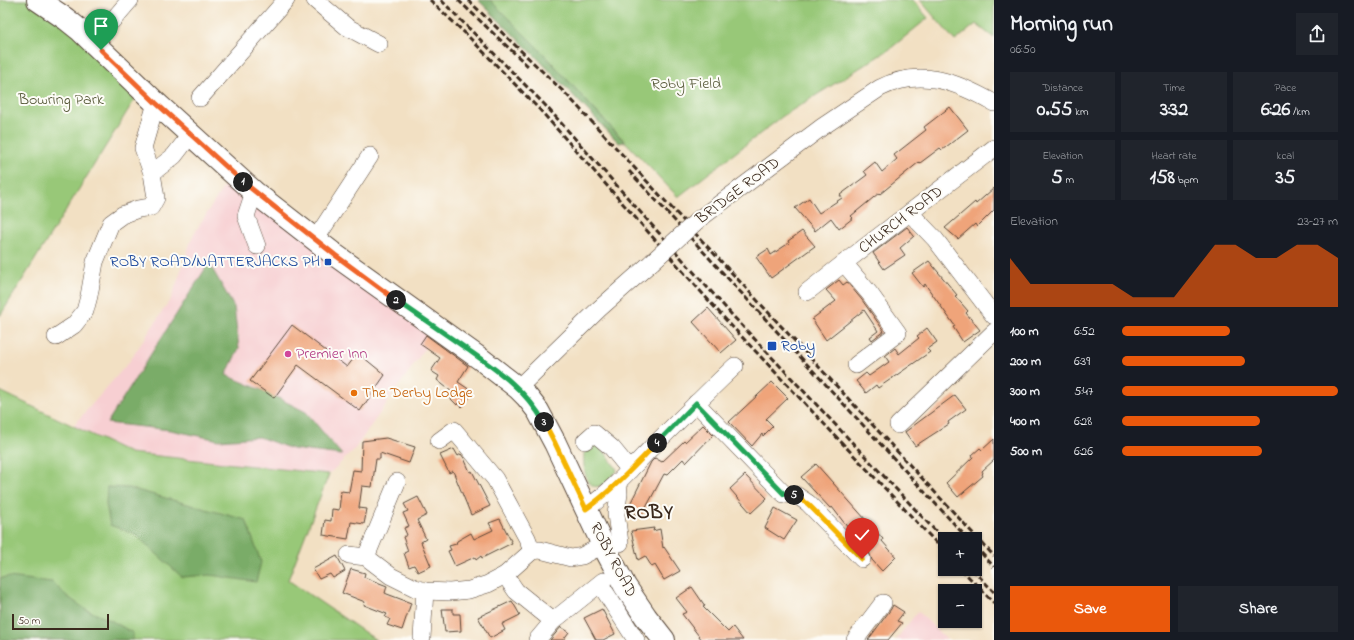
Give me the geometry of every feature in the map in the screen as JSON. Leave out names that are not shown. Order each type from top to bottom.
[{"type":"main road","name":"ROBY ROAD","points":[[38,0],[81,31],[156,103],[254,192],[315,240],[403,305],[482,360],[518,388],[527,397],[538,411],[555,443],[586,509],[611,544],[625,586],[664,640]]},
{"type":"street","points":[[112,21],[130,0]]},
{"type":"street","points":[[200,98],[286,0]]},
{"type":"street","points":[[315,0],[346,27],[379,44]]},
{"type":"street","name":"BRIDGE ROAD","points":[[518,388],[599,309],[698,220],[822,127],[880,88],[889,83],[912,77],[934,79],[950,82],[994,104]]},
{"type":"street","points":[[56,337],[74,325],[85,311],[95,262],[111,223],[122,214],[151,207],[156,198],[152,173],[143,148],[156,103]]},
{"type":"street","points":[[152,173],[174,156],[191,134]]},
{"type":"street","name":"CHURCH ROAD","points":[[808,292],[994,148]]},
{"type":"street","points":[[315,240],[370,156]]},
{"type":"street","points":[[254,192],[246,216],[257,246]]},
{"type":"street","points":[[910,213],[940,245],[994,316]]},
{"type":"street","points":[[844,263],[870,294],[898,333],[856,365]]},
{"type":"street","points":[[898,425],[994,332]]},
{"type":"street","points":[[586,509],[603,497],[618,483],[696,403],[735,366]]},
{"type":"street","points":[[696,403],[784,494],[796,495],[808,504],[862,559]]},
{"type":"street","points":[[439,441],[454,430],[495,480],[527,538],[532,551]]},
{"type":"street","points":[[585,441],[594,433],[612,448],[630,470]]},
{"type":"street","points":[[397,482],[357,556],[415,588],[425,591],[450,592],[469,590],[488,584],[505,575],[532,551],[540,550],[571,558],[582,556],[611,544],[619,494],[618,483]]},
{"type":"street","points":[[505,575],[516,591],[553,621]]},
{"type":"street","points":[[537,640],[553,621],[602,583],[626,626],[636,640]]},
{"type":"street","points":[[422,638],[425,591]]},
{"type":"street","points":[[855,640],[883,603]]},
{"type":"shaded area","points":[[228,180],[433,337],[354,450],[329,474],[130,453],[73,426],[129,362],[172,297],[193,235]]},
{"type":"shaded area","points":[[918,611],[947,640],[896,640]]},
{"type":"green space","name":"Bowring Park","points":[[0,0],[38,0],[101,50],[135,99],[0,316]]},
{"type":"green space","points":[[478,0],[490,0],[544,54],[625,142],[619,143],[538,59]]},
{"type":"green space","name":"Roby Field","points":[[490,0],[913,0],[928,18],[890,49],[783,116],[678,197],[590,105],[544,54]]},
{"type":"green space","points":[[920,0],[994,0],[994,38],[976,24],[955,41]]},
{"type":"green space","points":[[209,263],[234,307],[239,348],[226,375],[264,391],[306,412],[342,455],[292,449],[259,437],[219,440],[170,430],[107,423]]},
{"type":"green space","points":[[0,391],[130,453],[329,474],[288,580],[376,640],[0,640]]},
{"type":"green space","points":[[593,444],[602,448],[617,471],[606,482],[596,487],[591,485],[588,481],[584,463],[584,453],[587,450],[586,447]]},
{"type":"green space","points":[[107,487],[129,488],[246,520],[261,562],[256,582],[210,575],[182,577],[135,534],[110,525],[106,504]]},
{"type":"green space","points":[[8,577],[52,582],[68,597],[85,609],[112,621],[133,633],[133,640],[0,640],[0,578]]},
{"type":"building","points":[[950,107],[968,130],[942,150],[940,148],[920,163],[919,162],[851,216],[853,218],[839,229],[831,218],[815,231],[795,208],[809,198],[819,213],[842,198],[840,195],[867,175],[864,171],[875,162],[882,172],[897,159],[894,155],[926,130],[924,127]]},
{"type":"building","points":[[994,188],[994,210],[977,227],[975,224],[958,239],[945,228],[975,202],[976,204]]},
{"type":"building","points":[[907,227],[914,236],[900,248],[905,255],[884,269],[873,253]]},
{"type":"building","points":[[802,231],[815,246],[771,278],[756,257],[768,249],[771,255],[789,243],[788,241]]},
{"type":"building","points":[[929,261],[957,295],[955,296],[968,311],[966,313],[980,330],[963,342],[953,327],[955,326],[925,284],[923,287],[912,273]]},
{"type":"building","points":[[839,280],[843,285],[847,282],[884,331],[872,340],[870,337],[878,331],[864,310],[826,340],[812,319],[836,301],[826,290]]},
{"type":"building","name":"Roby","points":[[708,308],[736,340],[721,353],[693,322]]},
{"type":"building","points":[[292,325],[347,367],[358,353],[385,375],[360,411],[298,365],[274,398],[250,381]]},
{"type":"building","points":[[927,328],[937,342],[927,349],[930,352],[878,388],[876,385],[866,393],[856,381],[866,373],[869,376],[889,362],[885,356],[895,348],[899,354],[919,338],[917,336]]},
{"type":"building","points":[[426,335],[468,366],[458,382],[473,392],[462,407],[458,403],[457,405],[449,397],[452,392],[437,380],[439,376],[431,371],[440,358],[420,344]]},
{"type":"building","points":[[772,382],[788,398],[766,419],[773,426],[763,436],[762,434],[752,446],[729,422]]},
{"type":"building","points":[[955,395],[966,409],[948,422],[949,424],[915,446],[905,432]]},
{"type":"building","points":[[703,425],[713,435],[686,463],[683,459],[667,475],[664,474],[641,517],[627,510],[651,462],[655,458],[662,462]]},
{"type":"building","points":[[386,438],[415,447],[409,463],[380,453],[380,459],[376,459],[372,487],[362,486],[359,508],[367,509],[364,524],[351,522],[348,539],[323,535],[325,520],[331,521],[332,509],[339,510],[341,491],[349,492],[353,470],[361,471],[362,441]]},
{"type":"building","points":[[994,439],[994,460],[982,471],[983,476],[958,497],[946,483],[973,457],[972,455],[980,448],[982,450]]},
{"type":"building","points":[[454,449],[458,456],[461,454],[464,458],[470,472],[472,471],[490,506],[471,515],[453,471],[449,473],[440,455]]},
{"type":"building","points":[[816,464],[883,539],[882,541],[896,557],[882,571],[872,560],[869,552],[855,537],[832,507],[830,508],[801,477]]},
{"type":"building","points":[[745,475],[767,498],[751,513],[730,489]]},
{"type":"building","points":[[418,497],[427,515],[417,520],[426,539],[421,542],[431,566],[418,572],[414,565],[409,567],[404,553],[408,551],[403,537],[407,535],[404,528],[409,526],[403,513],[408,511],[404,504]]},
{"type":"building","points":[[775,508],[797,520],[784,540],[765,528]]},
{"type":"building","points":[[500,519],[512,543],[482,558],[481,556],[476,560],[475,557],[455,566],[448,551],[451,550],[449,546],[456,544],[457,541],[471,533],[474,539],[493,530],[489,523]]},
{"type":"building","points":[[654,528],[653,531],[660,529],[663,548],[664,547],[680,571],[664,580],[655,565],[652,567],[645,556],[638,560],[631,531]]},
{"type":"building","points":[[337,556],[345,571],[333,578],[330,574],[319,579],[313,569]]},
{"type":"building","points":[[351,569],[365,573],[364,577],[387,586],[385,593],[411,603],[402,630],[387,625],[390,619],[385,617],[387,614],[364,605],[365,602],[342,593]]},
{"type":"building","points":[[692,587],[705,606],[703,607],[728,632],[733,627],[743,640],[702,640],[682,614],[687,612],[676,598]]},
{"type":"building","points":[[512,601],[520,615],[502,624],[505,630],[490,638],[478,617]]},
{"type":"building","points":[[893,605],[904,612],[897,621],[902,623],[888,640],[868,640],[891,609]]},
{"type":"building","points":[[442,609],[453,609],[453,614],[460,614],[461,631],[445,632]]},
{"type":"building","points":[[602,609],[615,634],[603,640],[596,640],[584,618]]},
{"type":"building","points":[[561,627],[569,632],[563,640],[550,640]]},
{"type":"railway","points":[[430,0],[466,34],[540,110],[726,320],[938,545]]},
{"type":"railway","points":[[441,0],[545,105],[732,315],[938,534]]},
{"type":"railway","points":[[458,0],[528,66]]},
{"type":"railway","points":[[468,0],[568,96],[994,556]]},
{"type":"railway","points":[[629,171],[962,532]]},
{"type":"railway","points":[[982,554],[994,567]]},
{"type":"railway","points":[[968,576],[994,603]]},
{"type":"railway","points":[[979,576],[994,592]]},
{"type":"place","name":"ROBY ROAD/NATTERJACKS PH","points":[[328,262]]},
{"type":"place","name":"Roby","points":[[772,346]]},
{"type":"place","name":"Premier Inn","points":[[288,354]]},
{"type":"place","name":"The Derby Lodge","points":[[354,393]]},
{"type":"district","name":"ROBY","points":[[649,513]]},
{"type":"route","points":[[101,50],[156,103],[254,192],[335,255],[482,360],[518,388],[538,411],[586,509],[603,497],[618,483],[696,403],[784,494],[796,495],[808,504],[862,559]]}]
